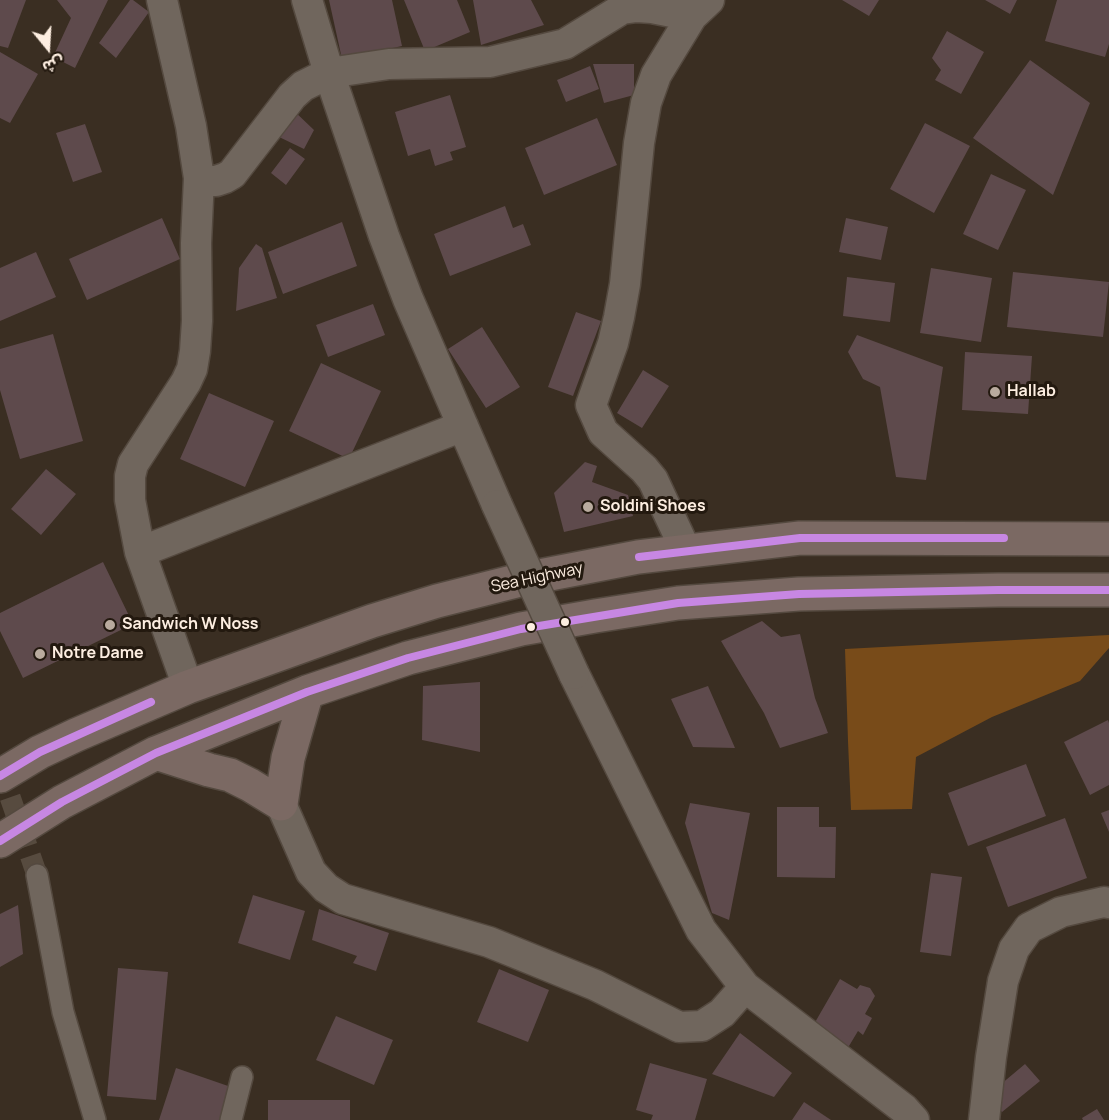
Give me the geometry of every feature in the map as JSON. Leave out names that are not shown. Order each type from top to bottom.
[{"type":"highway","name":"Sea Highway","points":[[0,776],[40,752],[188,687],[372,621],[437,601],[524,579],[638,557],[800,538],[1109,539]]},
{"type":"highway","points":[[0,841],[62,802],[156,753],[307,692],[408,658],[521,629],[678,603],[799,594],[1109,590]]},
{"type":"highway","points":[[156,753],[230,775],[281,804],[288,758],[307,692]]},
{"type":"main road","points":[[162,0],[199,178],[196,243],[197,321],[192,369],[186,382],[138,454],[131,470],[130,500],[140,552],[188,687]]},
{"type":"main road","points":[[307,0],[384,236],[408,299],[497,505],[574,674],[701,930],[745,987],[904,1108],[914,1120]]},
{"type":"main road","points":[[199,178],[216,181],[232,174],[292,96],[303,86],[329,73],[389,64],[490,62],[565,44],[622,9],[637,7],[700,8]]},
{"type":"main road","points":[[686,551],[653,480],[603,432],[591,405],[613,343],[619,317],[625,284],[639,143],[646,103],[656,75],[700,8]]},
{"type":"main road","points":[[140,552],[463,426]]},
{"type":"main road","points":[[281,804],[312,872],[327,888],[343,898],[489,942],[595,985],[679,1027],[702,1026],[722,1013],[745,987]]},
{"type":"main road","points":[[984,1120],[1003,981],[1014,949],[1029,928],[1061,912],[1104,902],[1109,903]]},
{"type":"street","points":[[37,875],[63,1012],[95,1120]]},
{"type":"street","points":[[231,1120],[242,1077]]},
{"type":"shaded area","points":[[1109,635],[1109,648],[1080,681],[992,717],[916,757],[912,809],[851,810],[845,649]]},
{"type":"building","points":[[0,0],[26,0],[8,48],[0,46]]},
{"type":"building","points":[[57,0],[108,0],[75,68],[53,57],[71,18]]},
{"type":"building","points":[[130,0],[149,12],[116,58],[99,43]]},
{"type":"building","points":[[329,0],[392,0],[402,46],[342,59]]},
{"type":"building","points":[[404,0],[457,0],[470,32],[425,51]]},
{"type":"building","points":[[473,0],[531,0],[544,25],[481,45]]},
{"type":"building","points":[[842,0],[879,0],[869,16]]},
{"type":"building","points":[[985,0],[1017,0],[1010,14]]},
{"type":"building","points":[[1057,0],[1109,0],[1109,44],[1105,57],[1045,41]]},
{"type":"building","points":[[947,31],[984,52],[961,94],[935,80],[941,70],[932,58]]},
{"type":"building","points":[[0,52],[38,74],[10,123],[0,118]]},
{"type":"building","points":[[1030,60],[1090,103],[1053,195],[973,138]]},
{"type":"building","points":[[593,64],[634,64],[634,95],[604,103]]},
{"type":"building","points":[[590,66],[599,89],[566,102],[557,80]]},
{"type":"building","points":[[450,95],[466,147],[450,152],[453,160],[435,166],[430,149],[408,156],[395,112]]},
{"type":"building","points":[[291,108],[314,130],[304,149],[277,136]]},
{"type":"building","points":[[597,118],[617,165],[544,195],[525,148]]},
{"type":"building","points":[[925,123],[970,146],[934,213],[890,189]]},
{"type":"building","points":[[85,124],[102,172],[73,182],[56,133]]},
{"type":"building","points":[[290,148],[305,159],[286,185],[271,173]]},
{"type":"building","points":[[991,174],[1026,190],[998,250],[963,234]]},
{"type":"building","points":[[505,206],[513,228],[523,224],[531,245],[450,276],[434,234]]},
{"type":"building","points":[[162,218],[180,259],[87,300],[69,259]]},
{"type":"building","points":[[846,218],[888,227],[881,260],[839,252]]},
{"type":"building","points":[[342,222],[357,266],[283,294],[268,252]]},
{"type":"building","points":[[256,244],[262,248],[277,298],[236,311],[239,268]]},
{"type":"building","points":[[36,252],[56,297],[0,321],[0,268]]},
{"type":"building","points":[[931,268],[992,278],[981,342],[920,333]]},
{"type":"building","points":[[1013,272],[1109,282],[1103,337],[1007,327]]},
{"type":"building","points":[[847,277],[895,283],[890,322],[843,316]]},
{"type":"building","points":[[373,304],[385,335],[328,357],[316,325]]},
{"type":"building","points":[[576,312],[601,321],[573,396],[548,387]]},
{"type":"building","points":[[482,327],[520,387],[486,408],[448,349]]},
{"type":"building","points":[[53,334],[83,441],[20,459],[0,390],[0,349]]},
{"type":"building","points":[[857,335],[943,367],[926,480],[896,477],[880,387],[863,379],[848,352]]},
{"type":"building","points":[[965,352],[1032,356],[1028,414],[962,410]]},
{"type":"building","points":[[321,363],[381,391],[349,459],[289,431]]},
{"type":"building","points":[[643,370],[669,386],[642,428],[617,413]]},
{"type":"building","points":[[209,393],[274,421],[245,487],[180,459]]},
{"type":"building","points":[[585,462],[597,466],[592,482],[628,495],[633,516],[564,532],[554,493]]},
{"type":"building","points":[[46,469],[76,494],[41,535],[11,509]]},
{"type":"building","points":[[103,562],[133,624],[23,678],[0,631],[0,613]]},
{"type":"building","points":[[762,621],[781,637],[800,634],[815,698],[828,733],[780,748],[764,713],[721,641]]},
{"type":"building","points":[[480,682],[480,752],[422,740],[423,686]]},
{"type":"building","points":[[708,686],[735,748],[693,747],[671,699]]},
{"type":"building","points":[[1108,720],[1109,785],[1090,795],[1064,742]]},
{"type":"building","points":[[1026,764],[1046,816],[968,846],[948,793]]},
{"type":"building","points":[[690,803],[750,813],[729,920],[712,913],[685,823]]},
{"type":"building","points":[[777,807],[819,807],[819,827],[836,827],[835,878],[777,877]]},
{"type":"building","points":[[1109,810],[1109,832],[1101,813]]},
{"type":"building","points":[[1065,818],[1087,878],[1008,907],[986,847]]},
{"type":"building","points":[[931,873],[962,877],[951,956],[920,952]]},
{"type":"building","points":[[253,895],[305,911],[290,960],[238,943]]},
{"type":"building","points":[[18,905],[23,954],[0,967],[0,914]]},
{"type":"building","points":[[319,909],[389,933],[376,971],[353,963],[357,956],[312,940]]},
{"type":"building","points":[[118,968],[168,972],[156,1100],[107,1096]]},
{"type":"building","points":[[499,969],[549,990],[528,1042],[477,1022]]},
{"type":"building","points":[[840,979],[857,989],[860,985],[870,988],[875,996],[865,1014],[872,1018],[863,1035],[858,1031],[846,1051],[810,1031]]},
{"type":"building","points":[[336,1016],[393,1040],[374,1085],[316,1060]]},
{"type":"building","points":[[740,1033],[792,1073],[774,1097],[712,1074]]},
{"type":"building","points":[[650,1063],[707,1079],[695,1120],[651,1120],[653,1115],[636,1110]]},
{"type":"building","points":[[1025,1064],[1040,1081],[1002,1112],[988,1095]]},
{"type":"building","points":[[176,1068],[231,1087],[220,1120],[159,1120]]},
{"type":"building","points":[[268,1100],[350,1100],[350,1120],[268,1120]]},
{"type":"building","points":[[804,1102],[831,1120],[792,1120]]},
{"type":"building","points":[[1097,1109],[1104,1120],[1083,1120],[1082,1118]]},
{"type":"tunnel","points":[[0,768],[37,875]]},
{"type":"transit line","points":[[639,557],[800,538],[1004,538]]},
{"type":"transit line","points":[[0,841],[62,802],[156,753],[307,692],[408,658],[521,629],[678,603],[799,594],[1109,590]]},
{"type":"transit line","points":[[0,776],[40,752],[151,702]]},
{"type":"place","name":"Hallab","points":[[995,392]]},
{"type":"place","name":"Soldini Shoes","points":[[588,507]]},
{"type":"place","name":"Sandwich W Noss","points":[[110,625]]},
{"type":"place","name":"Notre Dame","points":[[40,654]]}]
